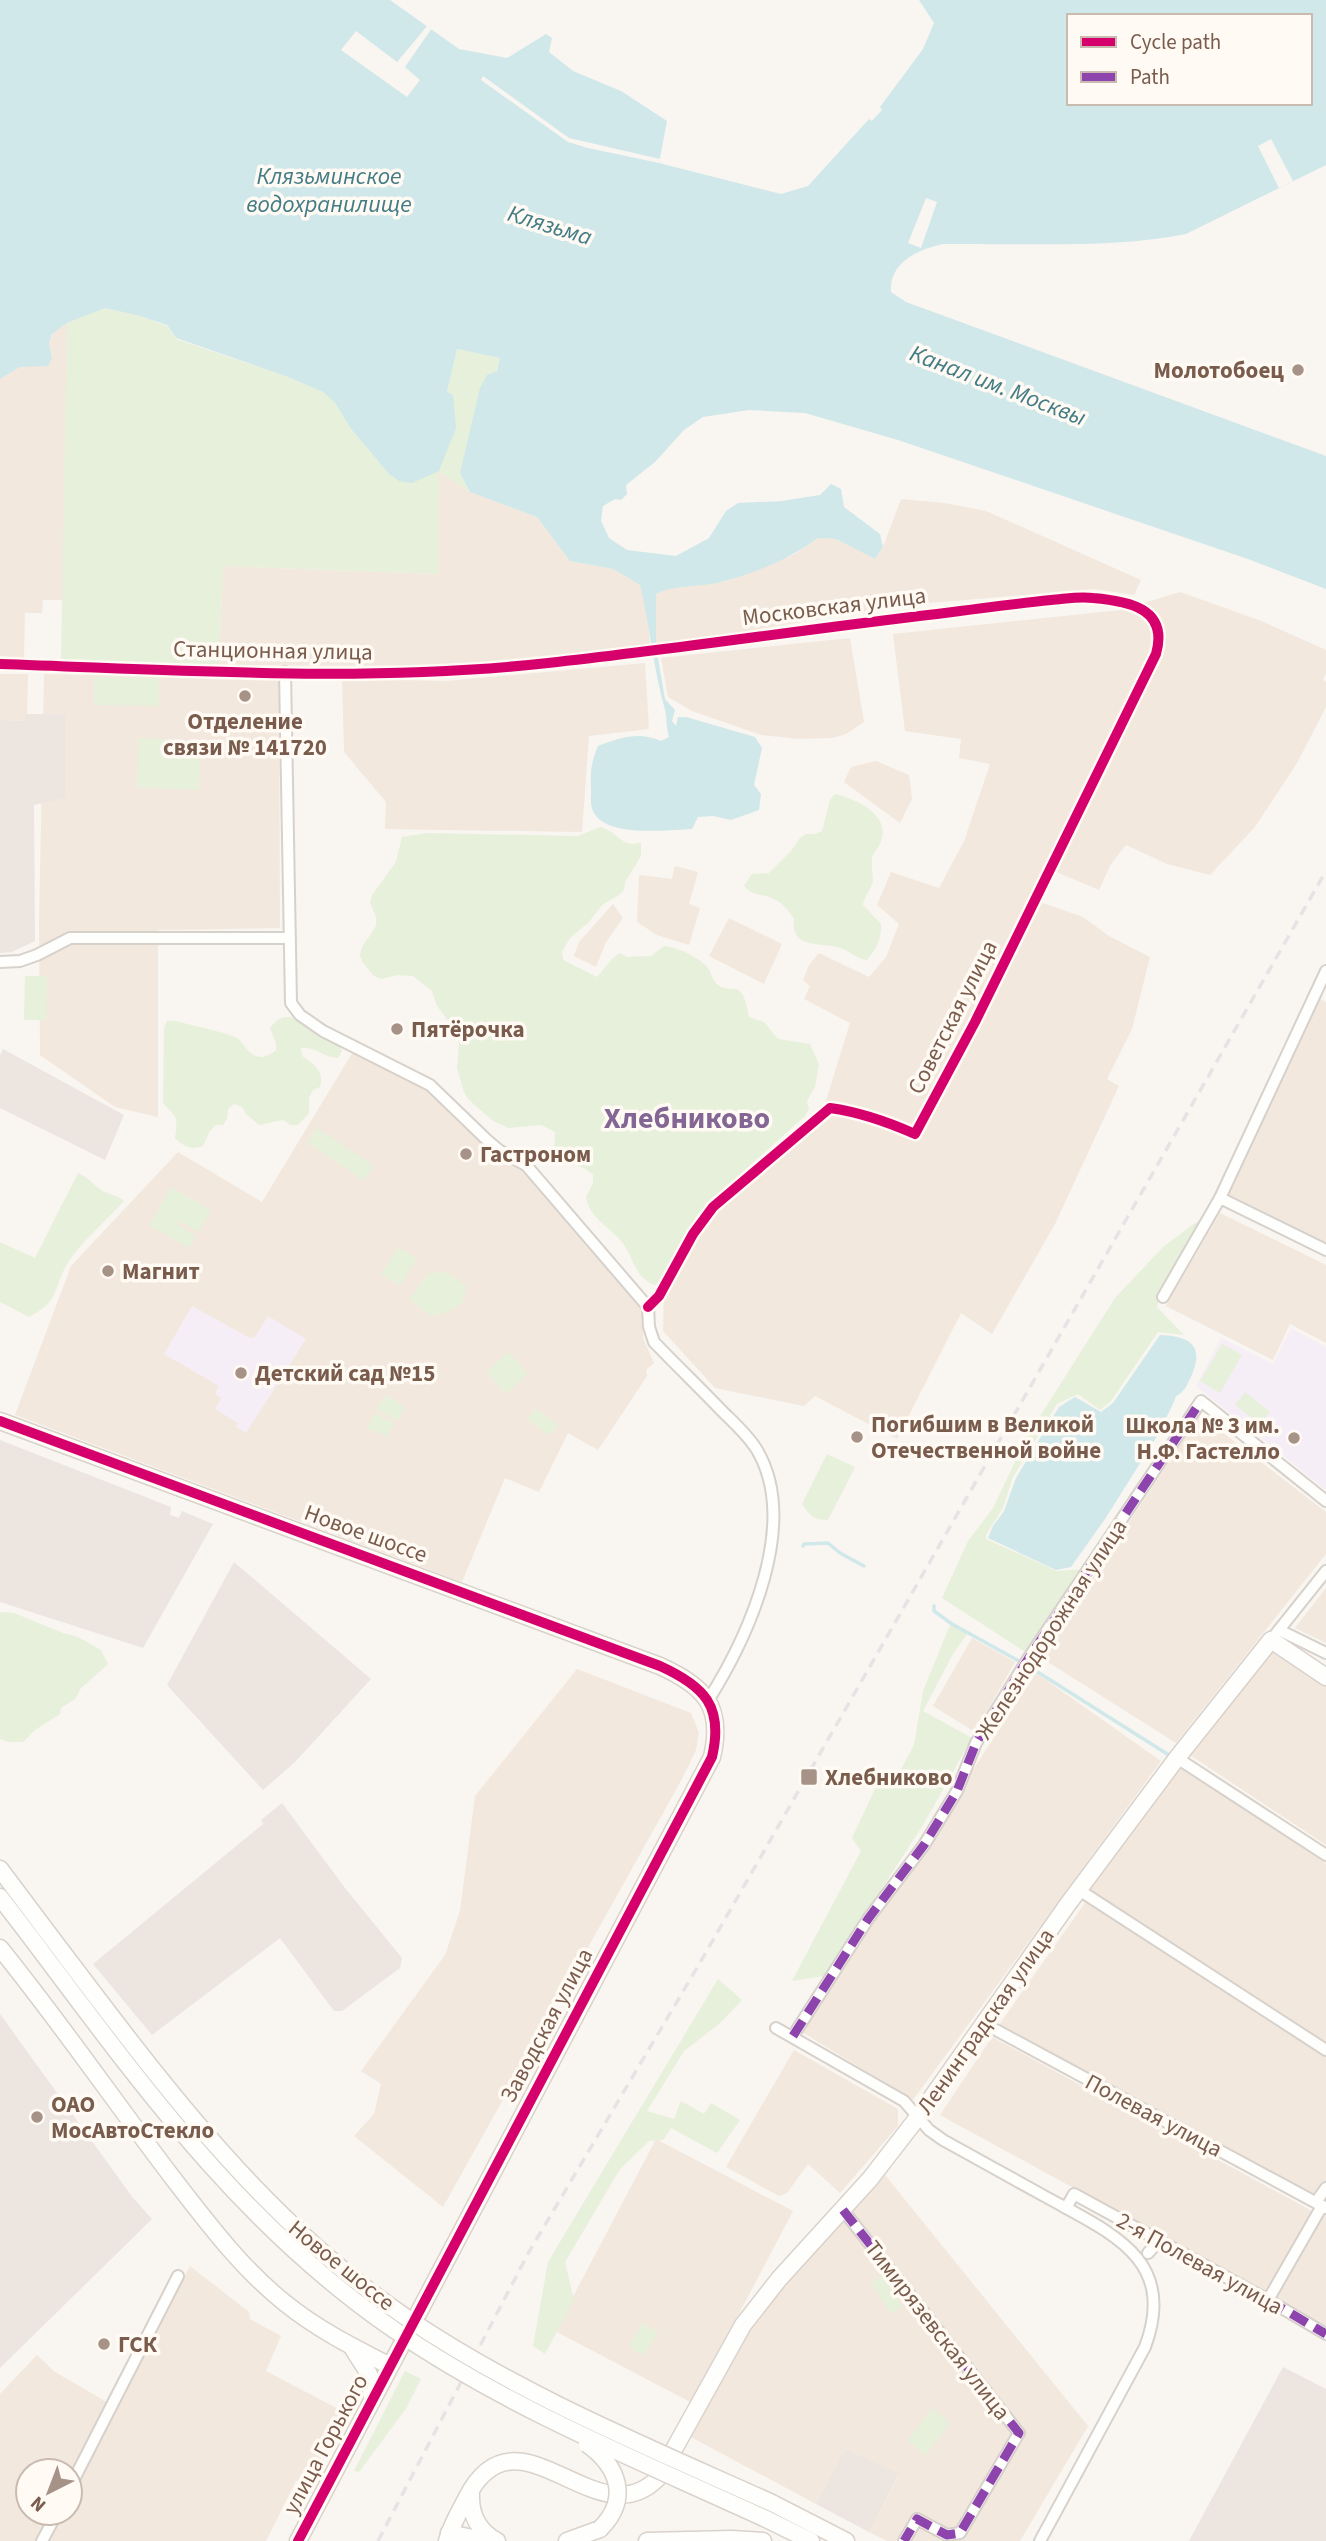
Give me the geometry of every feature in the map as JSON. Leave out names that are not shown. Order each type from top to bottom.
[{"type":"street","name":"Московская улица","points":[[544,664],[1035,602],[1088,597],[1129,602]]},
{"type":"street","name":"Советская улица","points":[[648,1307],[659,1296],[693,1234],[713,1206],[830,1108],[848,1110],[915,1134],[975,1022],[1156,654],[1160,642],[1159,630],[1152,618],[1129,602]]},
{"type":"street","name":"Станционная улица","points":[[0,664],[285,672],[444,673],[544,664]]},
{"type":"street","name":"Станционная улица","points":[[285,672],[289,998],[300,1015],[323,1031],[430,1085],[486,1140],[526,1165],[648,1307]]},
{"type":"street","points":[[0,962],[20,961],[37,956],[70,938],[288,938]]},
{"type":"street","points":[[1163,1297],[1220,1198],[1321,995],[1326,971]]},
{"type":"street","points":[[1220,1198],[1326,1250]]},
{"type":"street","points":[[648,1307],[649,1327],[654,1342],[756,1449],[772,1489],[772,1534],[760,1592],[733,1657],[709,1699]]},
{"type":"street","name":"Железнодорожная улица","points":[[793,2036],[868,1919],[924,1846],[957,1791],[976,1743],[1028,1659],[1201,1401],[1326,1501]]},
{"type":"street","name":"Новое шоссе","points":[[0,1420],[660,1666],[694,1684],[709,1699]]},
{"type":"street","name":"Ленинградская улица","points":[[471,2490],[486,2470],[498,2463],[519,2461],[608,2497],[635,2495],[648,2490],[658,2479],[743,2325],[779,2279],[843,2210],[918,2117],[983,2023],[1177,1758],[1326,1571]]},
{"type":"street","points":[[1275,1635],[1326,1653]]},
{"type":"street","points":[[1275,1635],[1326,1677]]},
{"type":"street","name":"Заводская улица","points":[[390,2366],[528,2102],[655,1870],[712,1757],[718,1736],[709,1699]]},
{"type":"street","points":[[1177,1758],[1326,1855]]},
{"type":"street","points":[[0,1868],[38,1934]]},
{"type":"street","points":[[1079,1890],[1326,2050]]},
{"type":"street","points":[[0,1897],[38,1934]]},
{"type":"street","name":"Новое шоссе","points":[[38,1934],[177,2129],[239,2198],[284,2241],[346,2293],[392,2328],[467,2376],[525,2408],[811,2541]]},
{"type":"street","name":"Новое шоссе","points":[[38,1934],[220,2153],[295,2228],[365,2287],[440,2340],[523,2388],[772,2503],[846,2541]]},
{"type":"street","points":[[0,1948],[221,2238],[285,2302],[305,2318],[390,2366]]},
{"type":"street","name":"Полевая улица","points":[[983,2023],[1321,2205]]},
{"type":"street","points":[[776,2028],[904,2101],[943,2140],[1119,2240],[1139,2260],[1152,2287],[1155,2315],[1152,2331],[1140,2359],[1040,2541]]},
{"type":"street","points":[[1268,2300],[1321,2205],[1326,2189]]},
{"type":"street","name":"2-я Полевая улица","points":[[1066,2208],[1074,2194],[1326,2334]]},
{"type":"street","name":"Тимирязевская улица","points":[[843,2210],[1019,2433],[960,2533],[947,2535],[917,2519],[904,2541]]},
{"type":"street","points":[[1148,2253],[1160,2240]]},
{"type":"street","points":[[84,2460],[178,2276]]},
{"type":"street","points":[[350,2345],[371,2349],[384,2348],[398,2341],[408,2331]]},
{"type":"street","points":[[350,2345],[369,2374],[372,2401]]},
{"type":"street","name":"улица Горького","points":[[298,2541],[390,2366]]},
{"type":"street","points":[[525,2408],[599,2453],[612,2469],[617,2486],[616,2505],[607,2522],[600,2529],[566,2541]]},
{"type":"street","points":[[471,2490],[448,2537],[488,2541]]},
{"type":"street","points":[[471,2490],[476,2520],[488,2536],[497,2541]]},
{"type":"street","points":[[647,2541],[763,2541]]},
{"type":"shaded area","points":[[67,323],[63,600],[43,600],[42,613],[25,613],[24,658],[0,656],[0,379],[20,367],[52,358],[49,344],[53,333]]},
{"type":"shaded area","points":[[439,471],[470,492],[537,517],[570,561],[613,569],[640,585],[648,617],[650,646],[457,666],[219,665],[223,566],[438,574]]},
{"type":"shaded area","points":[[901,499],[986,511],[1141,580],[1134,595],[1095,589],[906,605],[656,646],[656,594],[670,587],[724,582],[795,554],[818,538],[836,539],[875,559],[883,547]]},
{"type":"shaded area","points":[[1180,592],[1259,620],[1326,650],[1326,673],[1323,680],[1326,682],[1326,707],[1297,763],[1255,827],[1210,875],[1167,864],[1126,845],[1111,864],[1099,890],[1054,871],[1040,902],[1083,917],[1109,936],[1150,957],[1132,1029],[1107,1079],[1119,1086],[1055,1224],[992,1334],[961,1313],[897,1439],[815,1396],[804,1406],[715,1388],[663,1331],[664,1292],[697,1237],[719,1207],[820,1120],[850,1023],[804,999],[810,986],[803,980],[809,965],[819,953],[869,977],[886,957],[899,924],[877,905],[891,872],[939,888],[964,841],[990,764],[959,758],[961,739],[905,731],[893,634],[1121,610]]},
{"type":"shaded area","points":[[850,638],[864,722],[846,734],[832,738],[798,739],[761,735],[692,711],[668,697],[661,658]]},
{"type":"shaded area","points":[[645,663],[649,729],[589,736],[582,832],[385,829],[386,802],[344,752],[342,679],[446,681]]},
{"type":"shaded area","points":[[0,674],[28,674],[27,721],[0,720]]},
{"type":"shaded area","points":[[44,674],[279,679],[280,928],[158,930],[158,1117],[115,1107],[40,1055],[39,924]]},
{"type":"shaded area","points":[[26,714],[65,714],[65,798],[34,805],[35,941],[12,952],[0,953],[0,720],[26,721]]},
{"type":"shaded area","points":[[876,761],[909,775],[912,799],[900,823],[844,782],[851,767]]},
{"type":"shaded area","points":[[675,866],[698,872],[689,904],[700,908],[689,945],[657,935],[637,922],[639,875],[672,879]]},
{"type":"shaded area","points":[[613,904],[623,918],[606,942],[596,967],[574,956],[579,942]]},
{"type":"shaded area","points":[[729,918],[782,944],[764,984],[709,956]]},
{"type":"shaded area","points":[[1318,998],[1326,1002],[1326,1246],[1225,1196]]},
{"type":"shaded area","points":[[3,1049],[124,1115],[105,1160],[0,1108],[0,1055]]},
{"type":"shaded area","points":[[354,1050],[429,1090],[498,1157],[530,1172],[643,1307],[643,1338],[654,1363],[646,1370],[647,1376],[598,1450],[568,1433],[539,1492],[505,1478],[462,1582],[15,1415],[71,1266],[178,1152],[262,1202]]},
{"type":"shaded area","points":[[1220,1213],[1326,1265],[1326,1343],[1290,1324],[1273,1360],[1166,1306]]},
{"type":"shaded area","name":"Детский сад №15","points":[[192,1306],[250,1338],[255,1337],[268,1316],[306,1339],[246,1433],[236,1427],[238,1423],[215,1409],[221,1398],[215,1394],[219,1386],[164,1354]]},
{"type":"shaded area","name":"Школа № 3 им. Н.Ф. Гастелло","points":[[1291,1328],[1326,1347],[1326,1490],[1196,1386],[1221,1338],[1273,1364]]},
{"type":"shaded area","points":[[1200,1415],[1326,1512],[1326,1554],[1176,1743],[1040,1657]]},
{"type":"shaded area","points":[[0,1440],[171,1507],[170,1515],[179,1518],[182,1511],[213,1524],[143,1648],[0,1602]]},
{"type":"shaded area","points":[[234,1562],[371,1679],[295,1762],[263,1790],[167,1685]]},
{"type":"shaded area","points":[[1326,1588],[1326,1643],[1295,1628]]},
{"type":"shaded area","points":[[972,1638],[1015,1662],[975,1732],[933,1706]]},
{"type":"shaded area","points":[[1272,1649],[1326,1686],[1326,1845],[1190,1755]]},
{"type":"shaded area","points":[[577,1669],[691,1713],[699,1733],[696,1750],[443,2207],[354,2136],[374,2114],[381,2084],[361,2071],[445,1955],[460,1911],[475,1796]]},
{"type":"shaded area","points":[[1036,1673],[1161,1761],[913,2100],[802,2032]]},
{"type":"shaded area","points":[[1180,1765],[1326,1863],[1326,2046],[1089,1889]]},
{"type":"shaded area","points":[[282,1803],[345,1888],[402,1958],[400,1968],[342,2011],[334,2011],[280,1938],[152,2035],[93,1964],[263,1824],[261,1820]]},
{"type":"shaded area","points":[[1087,1900],[1326,2054],[1326,2181],[1316,2196],[999,2025]]},
{"type":"shaded area","name":"ОАО МосАвтоСтекло","points":[[0,2014],[133,2198],[152,2219],[0,2368]]},
{"type":"shaded area","points":[[992,2037],[1314,2212],[1264,2296],[1198,2256],[940,2115]]},
{"type":"shaded area","points":[[794,2050],[898,2109],[898,2126],[840,2193],[808,2164],[787,2193],[779,2196],[726,2167]]},
{"type":"shaded area","points":[[656,2139],[793,2211],[692,2403],[555,2331]]},
{"type":"shaded area","points":[[885,2175],[1088,2426],[1020,2541],[887,2541],[869,2532],[899,2475],[845,2449],[816,2504],[687,2435],[739,2346],[785,2282]]},
{"type":"shaded area","points":[[1321,2213],[1326,2216],[1326,2331],[1271,2299]]},
{"type":"shaded area","points":[[190,2266],[249,2312],[250,2319],[281,2336],[266,2371],[344,2412],[308,2485],[296,2481],[266,2541],[0,2541],[0,2394],[37,2355],[55,2372],[117,2408]]},
{"type":"shaded area","points":[[1283,2367],[1326,2389],[1326,2541],[1189,2541]]},
{"type":"shaded area","points":[[845,2449],[899,2474],[869,2532],[816,2504]]},
{"type":"green space","points":[[105,308],[167,326],[176,339],[288,377],[323,392],[335,403],[351,429],[389,474],[447,392],[457,349],[501,358],[460,472],[470,492],[439,472],[438,574],[223,566],[219,665],[61,659],[67,323]]},
{"type":"green space","points":[[94,677],[159,678],[159,706],[94,705]]},
{"type":"green space","points":[[139,738],[201,741],[199,790],[137,787]]},
{"type":"green space","points":[[835,794],[862,804],[870,810],[877,817],[883,834],[873,854],[873,880],[863,905],[881,924],[878,944],[867,960],[841,948],[801,940],[796,935],[794,919],[783,905],[770,897],[751,892],[744,886],[752,874],[769,873],[800,838],[822,831],[830,800]]},
{"type":"green space","points":[[600,827],[624,842],[641,842],[641,856],[625,882],[624,890],[603,904],[589,922],[570,938],[562,952],[563,960],[597,977],[620,953],[627,957],[651,956],[664,946],[681,950],[704,964],[720,987],[739,991],[743,995],[749,1017],[764,1022],[778,1039],[810,1044],[819,1064],[815,1087],[807,1101],[809,1109],[805,1116],[717,1195],[693,1222],[661,1283],[654,1285],[642,1276],[621,1241],[591,1210],[586,1197],[593,1183],[593,1175],[586,1169],[560,1160],[555,1146],[555,1132],[541,1125],[509,1128],[493,1121],[468,1099],[457,1068],[459,1043],[453,1027],[437,1006],[432,991],[413,976],[397,975],[382,979],[374,976],[360,955],[362,947],[376,926],[376,917],[370,902],[372,895],[396,862],[402,837],[427,833],[578,836]]},
{"type":"green space","points":[[25,976],[47,976],[46,1020],[24,1020]]},
{"type":"green space","points":[[284,1017],[291,1017],[318,1035],[339,1044],[342,1051],[338,1058],[301,1048],[302,1056],[314,1065],[321,1077],[320,1087],[313,1090],[309,1098],[309,1113],[298,1125],[290,1125],[283,1120],[259,1125],[242,1107],[234,1104],[228,1109],[223,1125],[216,1125],[210,1131],[203,1146],[191,1148],[178,1141],[175,1138],[175,1117],[163,1102],[164,1028],[167,1021],[235,1037],[250,1052],[261,1057],[276,1050],[270,1028]]},
{"type":"green space","points":[[317,1128],[374,1166],[364,1181],[307,1142]]},
{"type":"green space","points":[[78,1173],[100,1189],[124,1201],[74,1253],[52,1299],[29,1317],[0,1302],[0,1242],[35,1258]]},
{"type":"green space","points":[[171,1187],[211,1210],[198,1232],[180,1221],[178,1225],[196,1236],[189,1248],[149,1225]]},
{"type":"green space","points":[[1207,1214],[1160,1294],[1157,1307],[1184,1335],[1158,1332],[1111,1401],[1100,1410],[1078,1394],[1057,1404],[1013,1477],[1003,1508],[986,1535],[986,1539],[1057,1571],[1084,1569],[1027,1653],[942,1598],[968,1541],[993,1508],[1042,1413],[1115,1298],[1163,1247]]},
{"type":"green space","points":[[398,1247],[417,1258],[400,1286],[381,1274]]},
{"type":"green space","points":[[445,1271],[466,1286],[463,1302],[449,1312],[430,1316],[409,1299],[428,1274]]},
{"type":"green space","points":[[1222,1344],[1242,1355],[1220,1393],[1200,1381]]},
{"type":"green space","points":[[508,1352],[528,1374],[506,1394],[486,1372]]},
{"type":"green space","points":[[1245,1392],[1270,1412],[1260,1424],[1235,1405]]},
{"type":"green space","points":[[386,1395],[405,1407],[397,1421],[377,1409]]},
{"type":"green space","points":[[535,1408],[558,1425],[550,1436],[527,1419]]},
{"type":"green space","points":[[375,1413],[394,1424],[387,1437],[366,1428]]},
{"type":"green space","points":[[827,1454],[855,1467],[828,1520],[813,1516],[802,1504]]},
{"type":"green space","points":[[0,1612],[14,1613],[78,1637],[101,1650],[108,1664],[81,1688],[75,1699],[61,1708],[60,1714],[35,1730],[23,1742],[0,1739]]},
{"type":"green space","points":[[951,1623],[968,1633],[953,1654],[923,1711],[972,1738],[923,1825],[825,1976],[792,1981],[861,1851],[852,1838],[882,1774],[895,1781],[914,1745],[923,1691]]},
{"type":"green space","points":[[718,1979],[742,2000],[719,2024],[684,2051],[647,2111],[674,2119],[681,2101],[704,2114],[711,2103],[740,2120],[717,2153],[671,2128],[663,2140],[649,2141],[620,2169],[565,2262],[574,2300],[545,2354],[533,2346],[548,2262]]},
{"type":"green space","points":[[882,2276],[902,2306],[891,2314],[871,2283]]},
{"type":"green space","points":[[642,2323],[658,2332],[644,2356],[629,2347]]},
{"type":"green space","points":[[405,2371],[421,2379],[407,2407],[359,2472],[354,2471]]},
{"type":"green space","points":[[933,2408],[951,2423],[925,2455],[907,2440]]},
{"type":"water","name":"Клязьминское водохранилище","points":[[0,0],[390,0],[459,49],[507,58],[546,34],[552,38],[549,52],[573,71],[621,91],[667,121],[659,163],[781,194],[808,186],[869,119],[872,121],[882,110],[880,107],[923,49],[934,23],[919,0],[1326,0],[1326,165],[1186,234],[1128,242],[934,246],[915,253],[900,265],[892,282],[891,292],[906,302],[1326,456],[1326,589],[1248,559],[898,440],[805,413],[749,410],[703,417],[684,430],[655,462],[626,485],[627,494],[621,500],[615,499],[603,506],[601,521],[609,538],[627,550],[676,556],[709,538],[726,511],[738,503],[782,501],[820,495],[831,484],[841,489],[844,507],[880,534],[883,547],[875,559],[836,539],[818,538],[774,564],[750,573],[716,583],[673,588],[656,594],[656,646],[665,699],[675,710],[672,721],[676,726],[678,717],[686,717],[755,737],[762,748],[754,785],[761,794],[759,810],[731,820],[713,816],[698,817],[692,829],[652,831],[623,829],[610,825],[600,820],[593,811],[591,773],[598,746],[629,737],[645,736],[661,741],[669,737],[640,585],[613,569],[570,561],[537,517],[470,492],[460,473],[480,388],[487,375],[497,371],[500,358],[457,349],[447,392],[453,395],[456,428],[439,471],[412,483],[399,481],[389,474],[351,429],[335,403],[323,392],[176,338],[167,325],[140,316],[105,308],[67,323],[52,334],[49,344],[52,358],[48,366],[20,367],[0,379]]},
{"type":"water","points":[[1160,1335],[1181,1338],[1193,1346],[1196,1359],[1190,1379],[1176,1396],[1161,1430],[1105,1519],[1071,1567],[1056,1570],[988,1538],[1004,1511],[1016,1478],[1059,1407],[1075,1397],[1101,1412],[1113,1403]]},
{"type":"pier","points":[[428,25],[432,28],[405,67],[420,80],[407,97],[341,50],[356,31],[397,62]]},
{"type":"pier","points":[[483,76],[569,138],[660,159],[659,163],[568,142],[481,80]]},
{"type":"pier","points":[[1271,139],[1293,181],[1279,188],[1258,146]]},
{"type":"pier","points":[[926,198],[937,202],[921,248],[908,243]]},
{"type":"waterway","points":[[803,1546],[828,1543],[864,1566]]},
{"type":"waterway","points":[[934,1606],[934,1611],[952,1624],[1019,1661]]},
{"type":"waterway","points":[[1036,1671],[1172,1757]]},
{"type":"railway","points":[[378,2541],[529,2252],[701,1961],[1326,871]]},
{"type":"marked path","points":[[793,2036],[868,1919],[924,1845],[957,1791],[976,1743],[1028,1659],[1201,1401]]},
{"type":"marked path","points":[[843,2210],[1019,2433],[960,2533],[947,2535],[917,2519],[904,2541]]},
{"type":"marked path","points":[[1268,2300],[1326,2334]]},
{"type":"cycle path","points":[[0,664],[206,672],[412,672],[548,663],[1072,598],[1088,597],[1132,605],[1151,617],[1157,626],[1156,654],[975,1022],[915,1134],[873,1118],[830,1108],[713,1207],[693,1234],[659,1296],[648,1307]]},
{"type":"cycle path","points":[[0,1421],[660,1666],[699,1690],[712,1711],[715,1724],[712,1757],[298,2541]]},
{"type":"place","name":"Молотобоец","points":[[1298,370]]},
{"type":"place","name":"Отделение связи № 141720","points":[[245,696]]},
{"type":"place","name":"Пятёрочка","points":[[397,1029]]},
{"type":"place","name":"Гастроном","points":[[466,1154]]},
{"type":"place","name":"Магнит","points":[[108,1271]]},
{"type":"place","name":"Детский сад №15","points":[[241,1373]]},
{"type":"place","name":"Погибшим в Великой Отечественной войне","points":[[857,1437]]},
{"type":"place","name":"Школа № 3 им. Н.Ф. Гастелло","points":[[1294,1438]]},
{"type":"place","name":"Хлебниково","points":[[809,1777]]},
{"type":"place","name":"ОАО МосАвтоСтекло","points":[[37,2117]]},
{"type":"place","name":"ГСК","points":[[104,2344]]},
{"type":"district","name":"Хлебниково","points":[[687,1118]]},
{"type":"water label","name":"Клязьма","points":[[550,225]]},
{"type":"water label","name":"Канал им. Москвы","points":[[998,385]]}]
